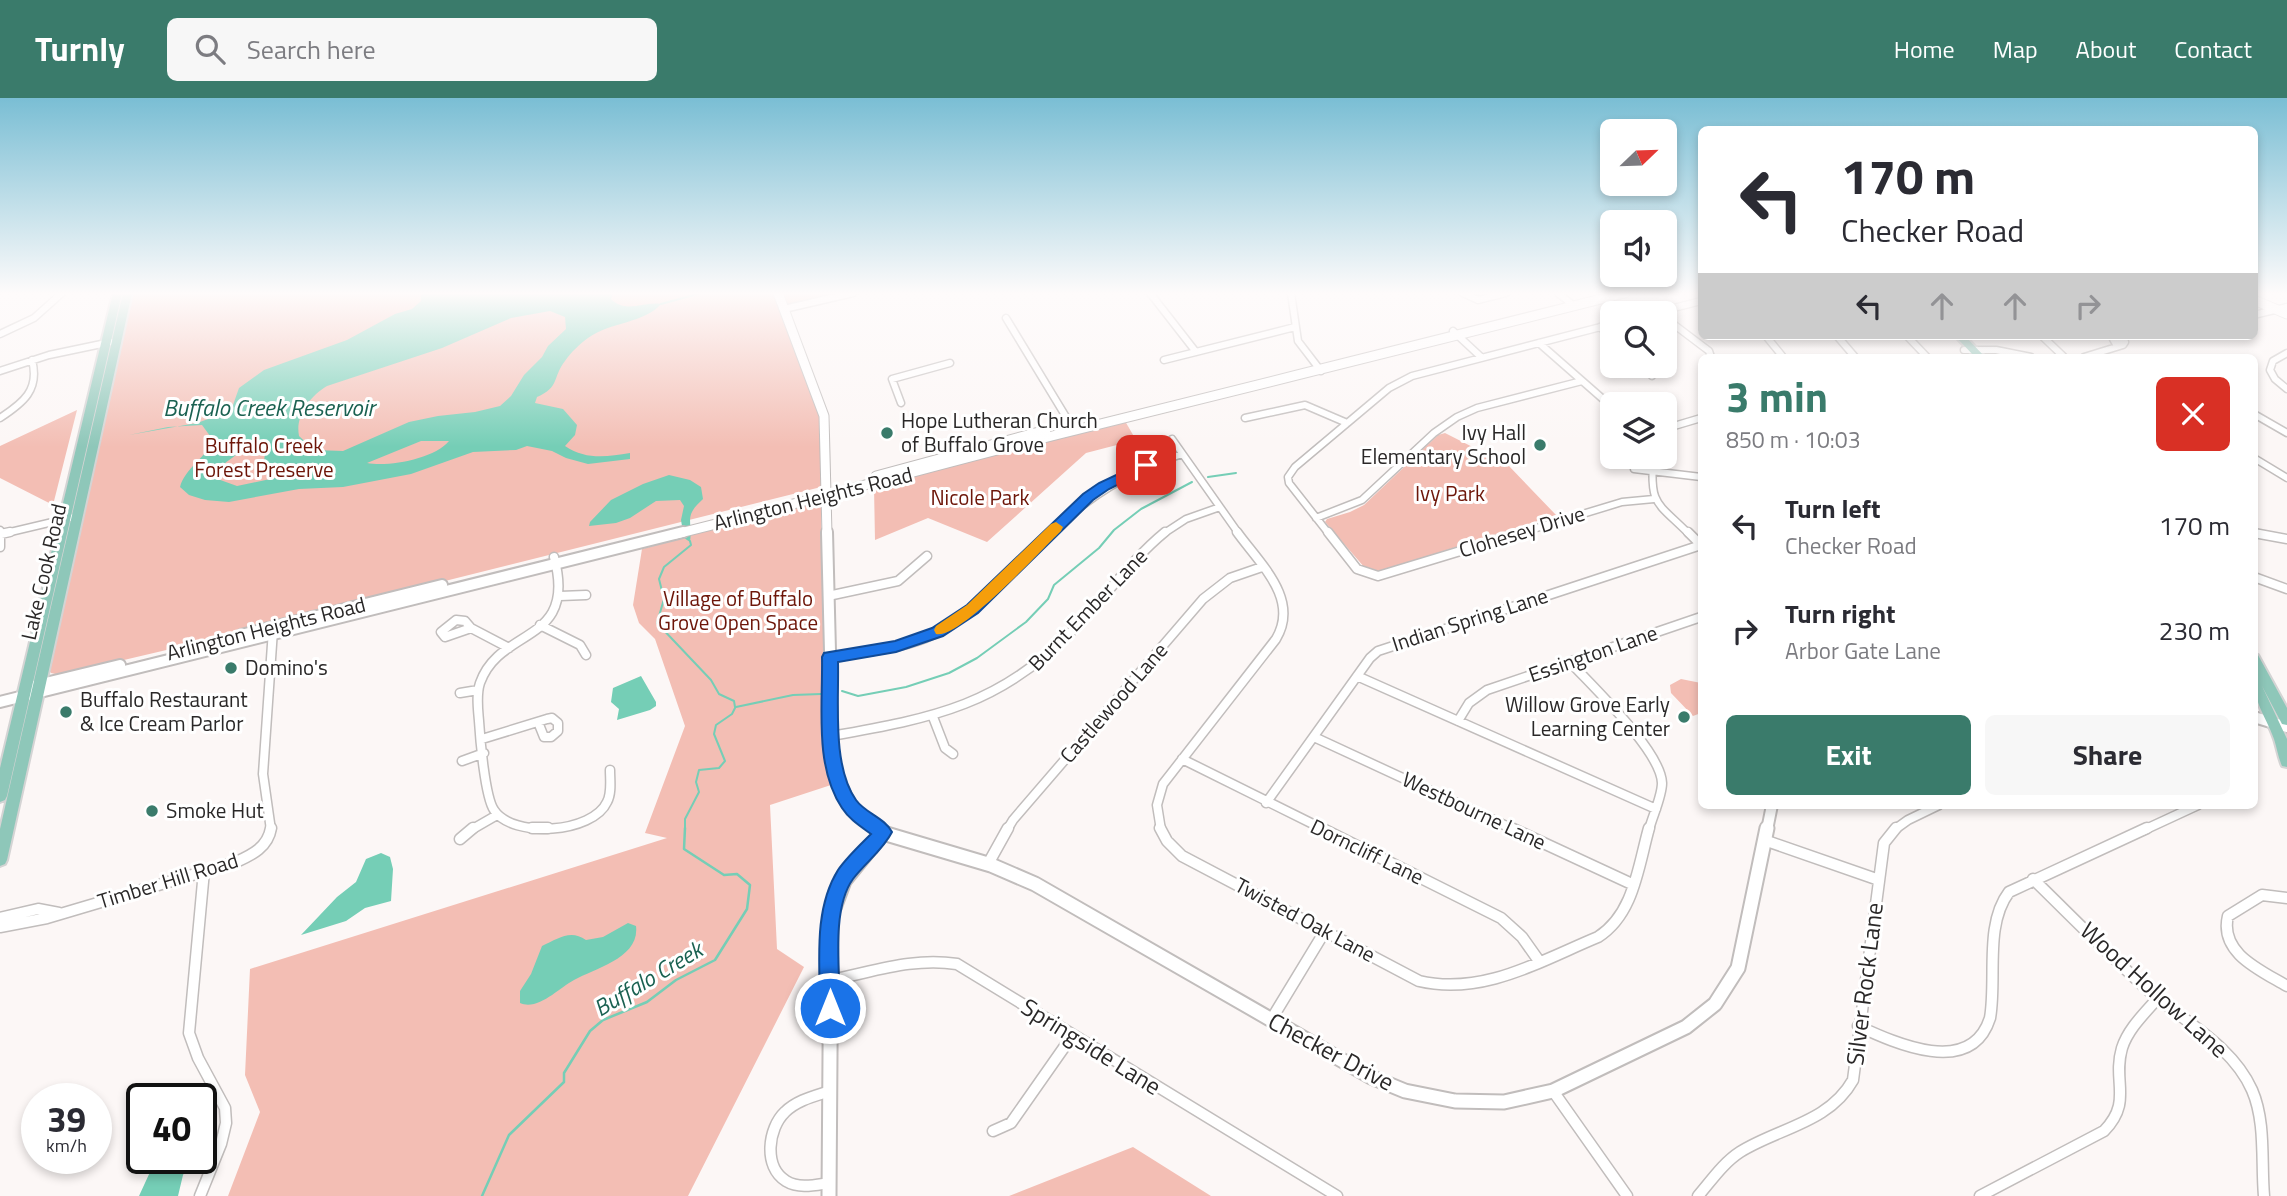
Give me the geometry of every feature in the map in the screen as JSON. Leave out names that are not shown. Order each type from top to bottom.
[{"type":"main road","name":"Lake Cook Road","points":[[0,860],[32,689],[111,344]]},
{"type":"main road","points":[[2258,666],[2283,719],[2287,762]]},
{"type":"main road","points":[[2258,686],[2283,719]]},
{"type":"main road","name":"Lake Cook Road","points":[[0,796],[32,689]]},
{"type":"street","points":[[0,371],[32,359],[98,344]]},
{"type":"street","name":"Checker Drive","points":[[797,344],[824,416],[833,771],[841,792],[856,814],[883,832],[988,864],[1035,884],[1371,1077],[1405,1091],[1455,1101],[1504,1102],[1553,1091],[1686,1027],[1714,1004],[1738,968],[1771,809]]},
{"type":"street","points":[[1022,344],[1072,427]]},
{"type":"street","points":[[1190,344],[1196,352]]},
{"type":"street","points":[[1164,360],[1227,344]]},
{"type":"street","points":[[1301,344],[1319,368]]},
{"type":"street","name":"Arlington Heights Road","points":[[1319,368],[1401,344]]},
{"type":"street","points":[[1388,354],[1406,344]]},
{"type":"street","name":"Arlington Heights Road","points":[[0,702],[32,689],[826,492],[1072,427],[1388,354],[1420,344]]},
{"type":"street","points":[[1468,344],[1481,357]]},
{"type":"street","points":[[1534,344],[1412,376],[1389,388],[1288,477],[1289,482],[1316,518],[1362,500],[1434,433],[1457,417],[1477,408],[1582,381]]},
{"type":"street","points":[[1540,344],[1600,397]]},
{"type":"street","points":[[2093,354],[2117,346]]},
{"type":"street","points":[[1972,353],[1996,350],[2016,354]]},
{"type":"street","points":[[2287,354],[2272,359],[2269,365],[2271,374],[2287,389]]},
{"type":"street","points":[[0,418],[22,402],[34,388],[37,377],[32,359]]},
{"type":"street","points":[[901,403],[891,379],[950,363]]},
{"type":"street","points":[[1245,418],[1298,405],[1314,407],[1347,423]]},
{"type":"street","points":[[2258,416],[2287,433]]},
{"type":"street","points":[[1677,425],[1698,419]]},
{"type":"street","name":"Twisted Oak Lane","points":[[1172,439],[1283,597],[1286,615],[1284,627],[1163,784],[1155,809],[1156,822],[1170,846],[1182,856],[1419,981],[1442,986],[1466,987],[1485,983],[1598,937],[1611,929],[1623,916],[1662,783],[1653,757],[1570,662]]},
{"type":"street","points":[[830,657],[896,646],[937,632],[972,609],[1088,497],[1125,474],[1182,454]]},
{"type":"street","points":[[2258,460],[2287,478]]},
{"type":"street","points":[[1634,470],[1698,477]]},
{"type":"street","points":[[1652,471],[1654,499],[1698,542]]},
{"type":"street","name":"Clohesey Drive","points":[[1316,518],[1357,569],[1378,576],[1622,502],[1654,499]]},
{"type":"street","name":"Burnt Ember Lane","points":[[831,736],[933,717],[977,701],[1022,677],[1052,651],[1160,536],[1186,518],[1220,507]]},
{"type":"street","points":[[0,547],[1,532],[72,517]]},
{"type":"street","points":[[2258,534],[2287,539]]},
{"type":"street","name":"Indian Spring Lane","points":[[1266,803],[1370,658],[1386,647],[1698,546]]},
{"type":"street","points":[[828,596],[898,581],[927,556]]},
{"type":"street","points":[[555,560],[560,596],[554,611],[509,648],[484,675],[478,690],[491,806],[497,815],[511,824],[544,829],[587,819],[602,809],[608,801],[610,770]]},
{"type":"street","name":"Castlewood Lane","points":[[988,864],[1013,820],[1203,599],[1230,578],[1262,567]]},
{"type":"street","points":[[2258,578],[2287,589]]},
{"type":"street","points":[[560,596],[586,595]]},
{"type":"street","name":"Essington Lane","points":[[1458,721],[1476,696],[1698,618]]},
{"type":"street","points":[[540,625],[580,645],[586,655]]},
{"type":"street","points":[[471,628],[509,648]]},
{"type":"street","name":"Timber Hill Road","points":[[0,927],[47,919],[59,913],[255,854],[268,839],[271,831],[263,774],[273,631]]},
{"type":"street","points":[[1357,676],[1656,809]]},
{"type":"street","points":[[0,694],[32,689]]},
{"type":"street","points":[[460,693],[478,690]]},
{"type":"street","points":[[933,717],[945,748],[953,754]]},
{"type":"street","points":[[2258,717],[2283,719],[2287,727]]},
{"type":"street","points":[[482,739],[538,722]]},
{"type":"street","name":"Westbourne Lane","points":[[1314,737],[1634,885]]},
{"type":"street","points":[[462,761],[484,753]]},
{"type":"street","name":"Dorncliff Lane","points":[[1182,759],[1501,918],[1522,937],[1539,961]]},
{"type":"street","name":"Silver Rock Lane","points":[[1698,1196],[1725,1164],[1740,1152],[1831,1108],[1842,1099],[1853,1080],[1884,843],[1892,830],[1905,819],[1929,809]]},
{"type":"street","points":[[1858,1026],[1907,1047],[1926,1051],[1956,1050],[1978,1038],[1990,1018],[1998,909],[2009,892],[2181,809]]},
{"type":"street","points":[[460,839],[497,815]]},
{"type":"street","points":[[830,1091],[792,1106],[781,1115],[769,1143],[770,1155],[783,1178],[795,1185],[829,1189],[830,1091],[830,980],[834,900],[845,875],[883,832]]},
{"type":"street","points":[[1765,839],[1879,880]]},
{"type":"street","points":[[200,1196],[221,1144],[226,1123],[225,1108],[198,1058],[189,1033],[205,871]]},
{"type":"street","name":"Wood Hollow Lane","points":[[2033,879],[2157,999],[2211,1037],[2230,1055],[2245,1075],[2257,1107],[2264,1196]]},
{"type":"street","points":[[2287,898],[2262,895],[2228,916],[2225,930],[2240,955],[2287,986]]},
{"type":"street","name":"Timber Hill Road","points":[[0,918],[38,910],[52,909],[59,913]]},
{"type":"street","points":[[1271,1020],[1325,931]]},
{"type":"street","name":"Springside Lane","points":[[830,980],[865,975],[913,960],[936,959],[957,964],[1337,1196]]},
{"type":"street","points":[[1980,1196],[2104,1131],[2116,1121],[2121,1110],[2120,1052],[2126,1037],[2157,999]]},
{"type":"street","points":[[993,1131],[1012,1123],[1072,1036]]},
{"type":"street","points":[[1553,1091],[1620,1193]]},
{"type":"green space","name":"Buffalo Creek Forest Preserve","points":[[121,344],[800,344],[819,417],[823,463],[821,487],[209,640],[60,675],[51,673],[48,669]]},
{"type":"green space","points":[[77,410],[53,505],[0,478],[0,446]]},
{"type":"green space","name":"Nicole Park","points":[[1125,421],[1136,440],[1086,453],[987,542],[928,518],[875,540],[874,487]]},
{"type":"green space","name":"Ivy Park","points":[[1445,433],[1508,465],[1556,515],[1381,571],[1365,568],[1325,522],[1364,505],[1438,435]]},
{"type":"green space","name":"Village of Buffalo Grove Open Space","points":[[814,501],[821,504],[825,725],[831,785],[770,805],[777,949],[804,967],[688,1196],[228,1196],[260,1112],[245,1075],[250,969],[667,838],[645,833],[685,726],[655,639],[639,623],[633,605],[642,549]]},
{"type":"green space","points":[[1681,679],[1698,682],[1698,714],[1693,716],[1671,693],[1670,685]]},
{"type":"green space","points":[[1133,1147],[1211,1196],[1009,1196]]},
{"type":"water","name":"Buffalo Creek Reservoir","points":[[335,344],[451,344],[327,386],[315,395],[305,407],[298,429],[299,436],[314,450],[343,451],[409,422],[500,406],[511,396],[524,375],[542,357],[550,344],[580,344],[561,367],[553,386],[537,397],[535,403],[563,409],[577,425],[575,435],[565,446],[588,455],[630,453],[630,459],[588,464],[552,451],[527,446],[516,450],[473,452],[411,474],[343,487],[299,489],[229,502],[205,500],[189,495],[180,487],[186,474],[213,440],[202,425],[178,426],[197,423],[225,413],[233,405],[239,388],[264,370]],"holes":[[[421,441],[449,441],[433,453],[411,460],[387,464],[367,463]],[[263,442],[266,446],[264,461],[279,472],[275,478],[237,486],[212,477],[245,446]]]},
{"type":"water","points":[[669,475],[690,480],[701,487],[703,499],[693,510],[690,519],[690,542],[684,538],[681,520],[684,506],[680,500],[656,501],[630,518],[616,523],[589,526],[611,500]]},
{"type":"water","points":[[641,676],[656,706],[617,720],[619,709],[611,702],[613,688]]},
{"type":"water","points":[[381,853],[390,857],[393,869],[391,901],[365,908],[346,921],[301,935],[337,897],[356,882],[366,859]]},
{"type":"water","points":[[628,923],[636,926],[635,937],[624,954],[574,980],[548,998],[534,1004],[520,1003],[520,991],[531,974],[542,946],[569,935],[586,940],[603,937]]},
{"type":"water","points":[[149,1174],[184,1174],[178,1196],[139,1196]]},
{"type":"waterway","points":[[1208,477],[1236,473]]},
{"type":"waterway","points":[[842,691],[858,696],[906,687],[949,673],[977,658],[1026,622],[1048,599],[1054,585],[1099,548],[1114,530],[1141,509],[1192,482]]},
{"type":"waterway","name":"Buffalo Creek","points":[[690,541],[691,545],[664,567],[659,579],[664,599],[657,623],[711,680],[719,694],[734,701],[735,707]]},
{"type":"waterway","points":[[736,707],[793,695],[821,694]]},
{"type":"waterway","name":"Buffalo Creek","points":[[685,828],[685,819],[699,792],[696,782],[699,770],[719,768],[725,761],[714,734],[716,725],[732,714],[735,708]]},
{"type":"waterway","name":"Buffalo Creek","points":[[482,1196],[509,1135],[564,1082],[564,1073],[590,1031],[603,1020],[647,1002],[676,980],[715,960],[747,909],[750,885],[737,874],[724,875],[684,849],[685,828]]},
{"type":"slow traffic","points":[[942,630],[972,609],[1056,527]]},
{"type":"place","name":"Hope Lutheran Church of Buffalo Grove","points":[[887,433]]},
{"type":"place","name":"Ivy Hall Elementary School","points":[[1540,445]]},
{"type":"place","name":"Domino's","points":[[231,668]]},
{"type":"place","name":"Buffalo Restaurant & Ice Cream Parlor","points":[[66,712]]},
{"type":"place","name":"Willow Grove Early Learning Center","points":[[1684,717]]},
{"type":"place","name":"Smoke Hut","points":[[152,811]]},
{"type":"route","points":[[830,1008],[831,916],[834,900],[845,875],[883,832],[856,814],[841,792],[833,771],[830,657],[896,646],[924,638],[960,619],[1088,497],[1125,474],[1146,465]]}]
